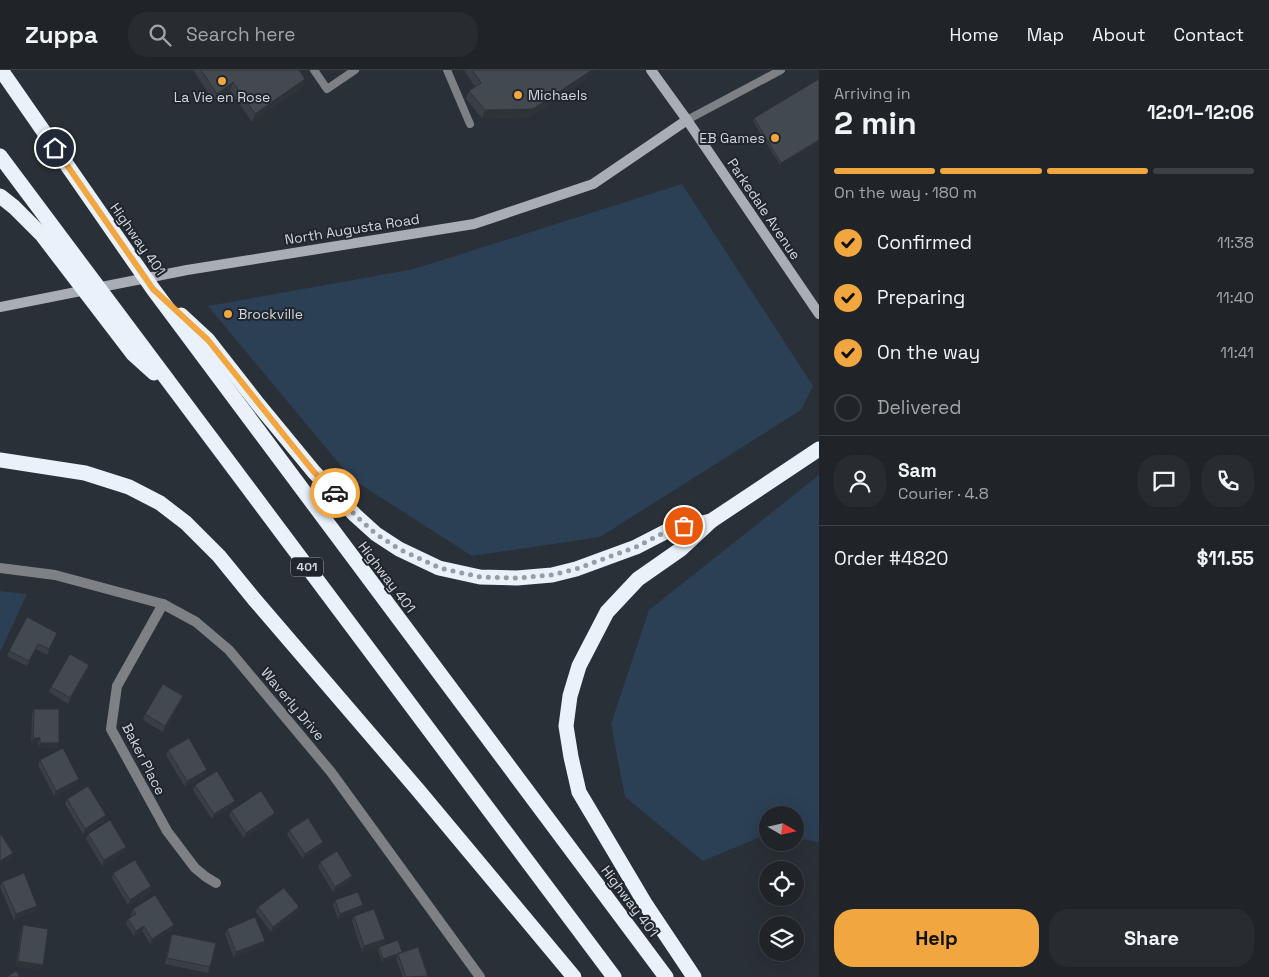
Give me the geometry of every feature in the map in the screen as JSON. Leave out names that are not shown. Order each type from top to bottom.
[{"type":"highway","name":"Highway 401","points":[[1,70],[153,289],[666,977]]},
{"type":"highway","name":"401","points":[[0,156],[614,977]]},
{"type":"highway","points":[[0,196],[42,235],[133,354],[175,390]]},
{"type":"highway","points":[[153,289],[208,340],[314,472],[355,515],[376,534],[399,549],[440,568],[480,577],[517,578],[552,575],[576,569],[636,547],[671,529],[711,521]]},
{"type":"highway","points":[[694,977],[646,905],[579,792],[566,726],[570,696],[579,666],[607,612],[638,579],[682,549],[711,521],[819,449]]},
{"type":"highway","points":[[0,460],[85,473],[130,487],[160,503],[186,524],[219,556],[574,977]]},
{"type":"main road","name":"Parkedale Avenue","points":[[651,70],[819,314]]},
{"type":"main road","name":"North Augusta Road","points":[[0,307],[187,270],[474,224],[593,184],[687,120]]},
{"type":"street","name":"Waverly Drive","points":[[0,568],[55,575],[163,604],[196,622],[229,650],[331,772],[480,977]]},
{"type":"street","name":"Baker Place","points":[[163,604],[117,686],[111,729],[167,831],[195,868],[216,883]]},
{"type":"lane","points":[[314,70],[327,89],[354,70]]},
{"type":"lane","points":[[447,70],[470,124]]},
{"type":"lane","points":[[687,120],[781,70]]},
{"type":"shaded area","points":[[682,184],[813,386],[801,410],[600,537],[472,556],[352,479],[208,306],[414,269]]},
{"type":"shaded area","points":[[819,475],[819,842],[804,840],[804,806],[759,806],[759,837],[703,861],[625,797],[611,724],[649,610]]},
{"type":"shaded area","points":[[0,591],[27,594],[0,652]]},
{"type":"building","points":[[201,70],[299,70],[305,79],[255,114],[233,82],[217,94]]},
{"type":"building","name":"Michaels","points":[[472,70],[592,70],[533,109],[485,110],[469,91],[481,83]]},
{"type":"building","points":[[819,79],[819,140],[781,163],[754,118]]},
{"type":"building","points":[[27,617],[57,633],[49,649],[38,644],[29,661],[9,651]]},
{"type":"building","points":[[70,654],[89,665],[70,698],[51,687]]},
{"type":"building","points":[[163,684],[183,696],[165,726],[145,714]]},
{"type":"building","points":[[34,709],[59,709],[59,743],[40,743],[40,738],[33,738]]},
{"type":"building","points":[[189,738],[207,770],[187,781],[168,750]]},
{"type":"building","points":[[63,748],[79,779],[56,791],[40,760]]},
{"type":"building","points":[[217,771],[235,801],[214,814],[195,785]]},
{"type":"building","points":[[88,786],[106,815],[85,829],[67,799]]},
{"type":"building","points":[[261,791],[275,813],[246,833],[231,811]]},
{"type":"building","points":[[308,818],[323,842],[305,854],[289,830]]},
{"type":"building","points":[[110,820],[126,847],[104,860],[88,834]]},
{"type":"building","points":[[0,833],[13,853],[0,861]]},
{"type":"building","points":[[337,851],[352,876],[335,887],[320,862]]},
{"type":"building","points":[[135,860],[151,886],[130,900],[113,873]]},
{"type":"building","points":[[24,873],[37,906],[16,914],[2,882]]},
{"type":"building","points":[[284,888],[299,907],[273,927],[258,907]]},
{"type":"building","points":[[358,892],[363,905],[340,914],[335,900]]},
{"type":"building","points":[[155,895],[174,925],[152,939],[144,926],[136,931],[128,919],[136,914],[133,909]]},
{"type":"building","points":[[374,909],[385,939],[364,946],[354,916]]},
{"type":"building","points":[[255,917],[265,941],[236,952],[227,929]]},
{"type":"building","points":[[23,925],[48,929],[43,965],[18,961]]},
{"type":"building","points":[[172,934],[216,943],[210,967],[167,958]]},
{"type":"building","points":[[398,940],[402,952],[383,959],[379,947]]},
{"type":"building","points":[[418,947],[428,976],[406,977],[398,954]]},
{"type":"building","points":[[16,971],[20,977],[7,977]]},
{"type":"way so far","points":[[335,493],[376,534],[399,549],[440,568],[480,577],[517,578],[552,575],[576,569],[636,547],[671,529],[684,526]]},
{"type":"place","name":"La Vie en Rose","points":[[222,81]]},
{"type":"place","name":"Michaels","points":[[518,95]]},
{"type":"place","name":"EB Games","points":[[775,138]]},
{"type":"place","name":"Brockville","points":[[228,314]]},
{"type":"route","points":[[55,148],[153,289],[208,340],[314,472],[335,493]]}]
